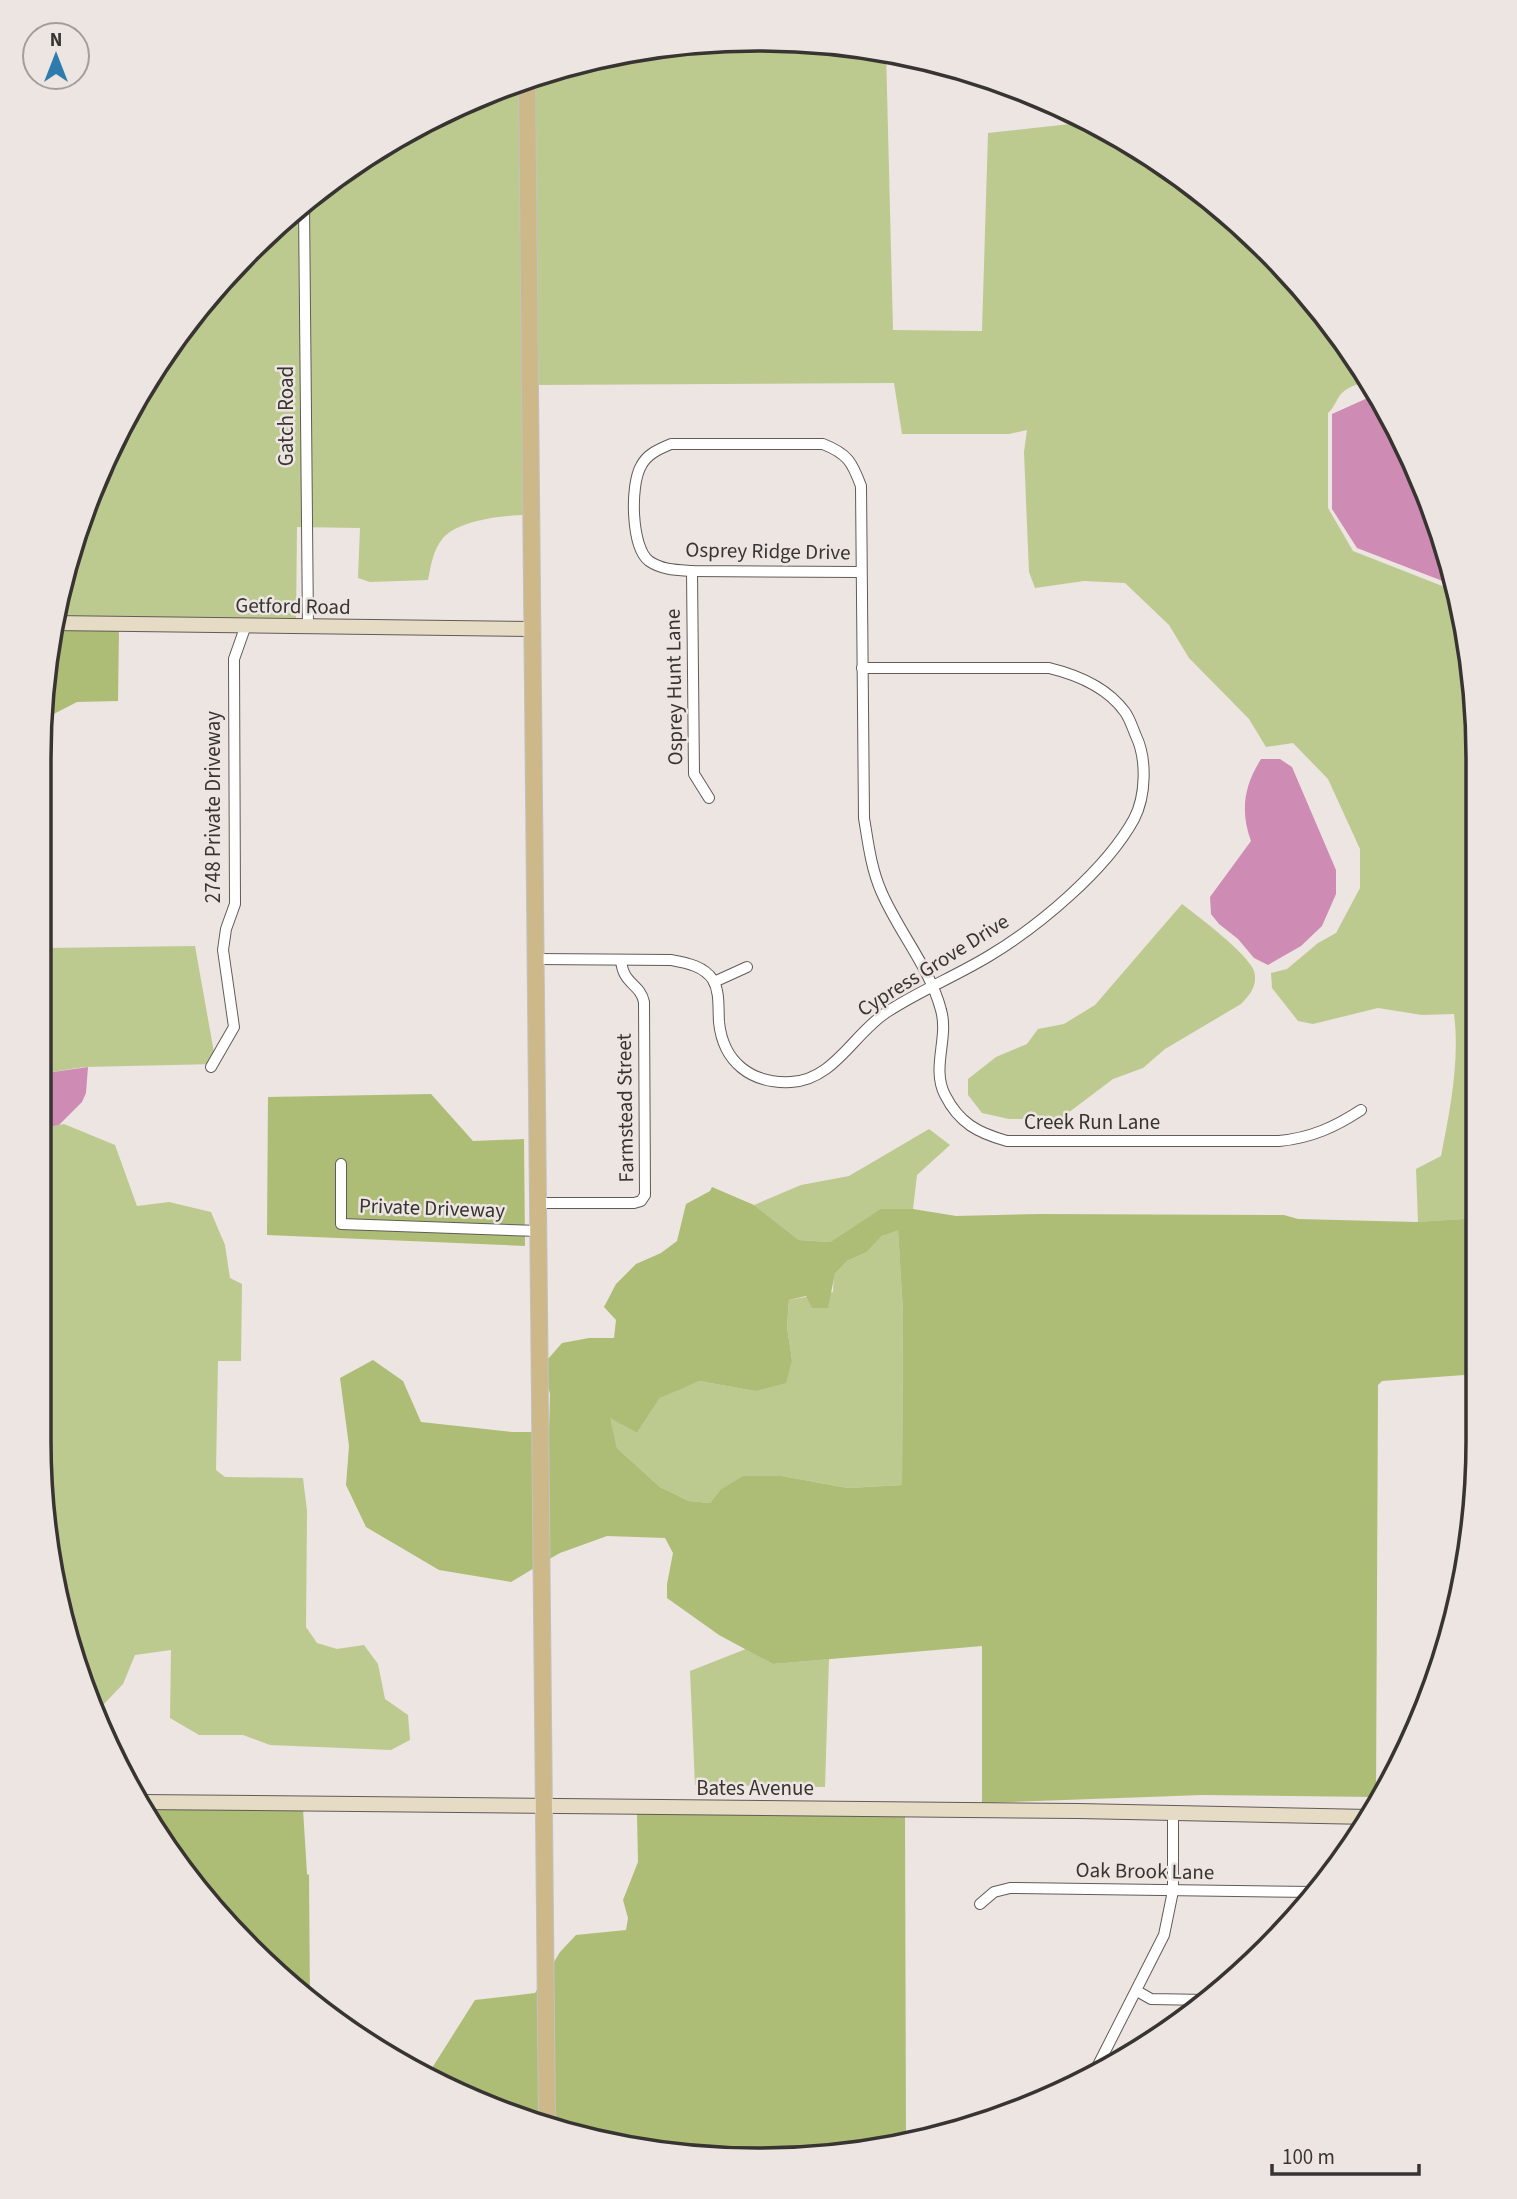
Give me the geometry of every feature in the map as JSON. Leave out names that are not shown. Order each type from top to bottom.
[{"type":"main road","points":[[527,90],[547,2116]]},
{"type":"street","name":"Gatch Road","points":[[304,216],[307,627]]},
{"type":"street","name":"Osprey Ridge Drive","points":[[862,572],[666,569],[648,560],[637,543],[634,484],[641,465],[654,451],[671,444],[823,444],[841,451],[854,466],[861,486],[862,572],[862,668],[864,818],[869,853],[880,890],[933,988]]},
{"type":"street","name":"Osprey Hunt Lane","points":[[692,571],[694,775],[709,798]]},
{"type":"street","name":"Getford Road","points":[[64,623],[533,629]]},
{"type":"street","name":"2748 Private Driveway","points":[[211,1067],[234,1027],[223,950],[226,929],[235,904],[234,659],[246,625]]},
{"type":"street","name":"Cypress Grove Drive","points":[[714,982],[724,1045],[735,1062],[750,1075],[772,1082],[794,1082],[814,1077],[831,1066],[874,1020],[991,955],[1054,909],[1110,854],[1135,817],[1144,766],[1139,741],[1126,713],[1104,692],[1077,675],[1049,668],[862,668]]},
{"type":"street","points":[[537,959],[671,960],[690,963],[705,971],[714,982],[747,967]]},
{"type":"street","name":"Farmstead Street","points":[[539,1203],[634,1203],[641,1201],[645,1195],[644,1002],[640,992],[625,976],[621,960]]},
{"type":"street","name":"Creek Run Lane","points":[[933,988],[944,1025],[939,1067],[943,1093],[961,1118],[980,1133],[1007,1141],[1303,1139],[1338,1125],[1361,1110]]},
{"type":"street","name":"Private Driveway","points":[[341,1164],[341,1224],[539,1231]]},
{"type":"street","name":"Bates Avenue","points":[[151,1802],[1357,1817]]},
{"type":"street","points":[[1102,2059],[1164,1935],[1173,1891],[1173,1813]]},
{"type":"street","name":"Oak Brook Lane","points":[[980,1904],[994,1892],[1010,1888],[1303,1892]]},
{"type":"street","points":[[1137,1991],[1151,1999],[1192,2000]]},
{"type":"green space","points":[[758,51],[805,52],[886,62],[893,330],[982,331],[988,133],[1072,124],[1152,170],[1225,226],[1291,292],[1320,328],[1359,384],[1340,395],[1328,413],[1328,508],[1353,551],[1445,587],[1453,620],[1465,712],[1466,758],[1466,1219],[1418,1222],[1416,1169],[1441,1156],[1448,1121],[1455,1067],[1454,1014],[1422,1015],[1378,1008],[1313,1024],[1298,1021],[1272,988],[1271,973],[1287,969],[1318,943],[1336,933],[1360,888],[1360,849],[1328,779],[1293,743],[1266,747],[1249,719],[1189,658],[1169,625],[1125,583],[1084,581],[1035,588],[1029,572],[1024,452],[1027,430],[1009,434],[902,434],[894,383],[536,385],[531,88],[620,64],[712,52]]},
{"type":"green space","points":[[521,92],[527,515],[482,520],[450,532],[437,548],[428,580],[370,582],[358,578],[360,528],[297,527],[296,621],[65,617],[88,531],[124,445],[170,365],[226,292],[292,226],[365,170],[445,124]]},
{"type":"green space","points":[[63,629],[119,629],[118,701],[77,702],[52,715]]},
{"type":"green space","points":[[1182,904],[1222,936],[1250,964],[1255,981],[1244,1001],[1165,1049],[1143,1068],[1113,1079],[1060,1119],[1009,1119],[982,1113],[968,1095],[968,1079],[996,1057],[1027,1044],[1038,1029],[1064,1024],[1095,1005]]},
{"type":"green space","points":[[195,946],[216,1064],[84,1067],[51,1072],[51,948]]},
{"type":"green space","points":[[431,1094],[473,1141],[524,1139],[525,1246],[267,1235],[268,1097]]},
{"type":"green space","points":[[64,1124],[115,1145],[137,1206],[169,1202],[211,1212],[225,1245],[230,1278],[242,1284],[241,1361],[218,1361],[216,1470],[225,1477],[303,1478],[307,1511],[306,1627],[317,1643],[337,1649],[364,1645],[378,1664],[385,1699],[408,1715],[410,1740],[391,1750],[270,1745],[243,1735],[199,1735],[170,1718],[171,1650],[135,1655],[123,1684],[103,1706],[88,1668],[64,1579],[52,1487],[51,1127]]},
{"type":"green space","points":[[929,1129],[950,1145],[917,1175],[913,1209],[880,1209],[830,1242],[799,1240],[754,1205],[801,1185],[849,1176]]},
{"type":"green space","points":[[712,1187],[754,1205],[799,1240],[830,1242],[880,1209],[913,1209],[956,1216],[1284,1215],[1298,1219],[1416,1222],[1466,1219],[1466,1375],[1382,1381],[1378,1385],[1376,1785],[1369,1797],[1202,1795],[982,1803],[982,1646],[773,1664],[719,1635],[667,1598],[673,1553],[665,1538],[607,1536],[546,1561],[546,1432],[549,1431],[550,1394],[546,1378],[548,1359],[562,1343],[589,1338],[614,1338],[616,1320],[604,1307],[616,1284],[636,1264],[661,1253],[677,1241],[686,1204],[710,1191]],"holes":[[[898,1230],[903,1312],[902,1485],[848,1488],[782,1476],[743,1476],[720,1490],[710,1503],[689,1501],[660,1487],[617,1448],[610,1418],[637,1433],[660,1398],[699,1381],[755,1391],[786,1383],[792,1360],[787,1327],[789,1300],[806,1296],[812,1308],[828,1308],[835,1273],[847,1261],[867,1252],[882,1236]]]},
{"type":"green space","points":[[898,1229],[903,1312],[902,1485],[848,1488],[782,1476],[720,1490],[710,1503],[689,1501],[660,1487],[617,1448],[609,1417],[637,1433],[660,1398],[680,1387],[699,1381],[755,1391],[792,1360],[787,1327],[789,1300],[833,1292],[834,1273],[847,1261],[867,1252],[882,1236]]},
{"type":"green space","points":[[373,1360],[403,1381],[421,1422],[536,1432],[536,1567],[511,1582],[439,1570],[366,1527],[346,1485],[349,1446],[340,1378]]},
{"type":"green space","points":[[746,1649],[773,1664],[829,1659],[825,1787],[695,1785],[690,1671]]},
{"type":"green space","points":[[154,1808],[303,1809],[309,1875],[310,1987],[258,1941],[226,1907],[170,1834]]},
{"type":"green space","points":[[637,1814],[905,1816],[906,2133],[805,2147],[712,2147],[620,2135],[552,2117],[551,1967],[560,1952],[576,1935],[626,1930],[628,1918],[623,1900],[638,1862]]},
{"type":"green space","points":[[541,1983],[542,2114],[488,2094],[432,2068],[475,2000],[535,1993]]},
{"type":"shaded area","points":[[1367,398],[1393,445],[1412,488],[1429,531],[1444,581],[1357,548],[1332,509],[1332,414]]},
{"type":"shaded area","points":[[1261,759],[1280,759],[1292,767],[1336,870],[1336,894],[1322,926],[1301,946],[1268,965],[1254,958],[1238,939],[1219,924],[1211,914],[1210,897],[1251,841],[1245,809],[1247,789]]},
{"type":"shaded area","points":[[88,1067],[86,1093],[82,1102],[59,1125],[51,1127],[51,1072]]}]
